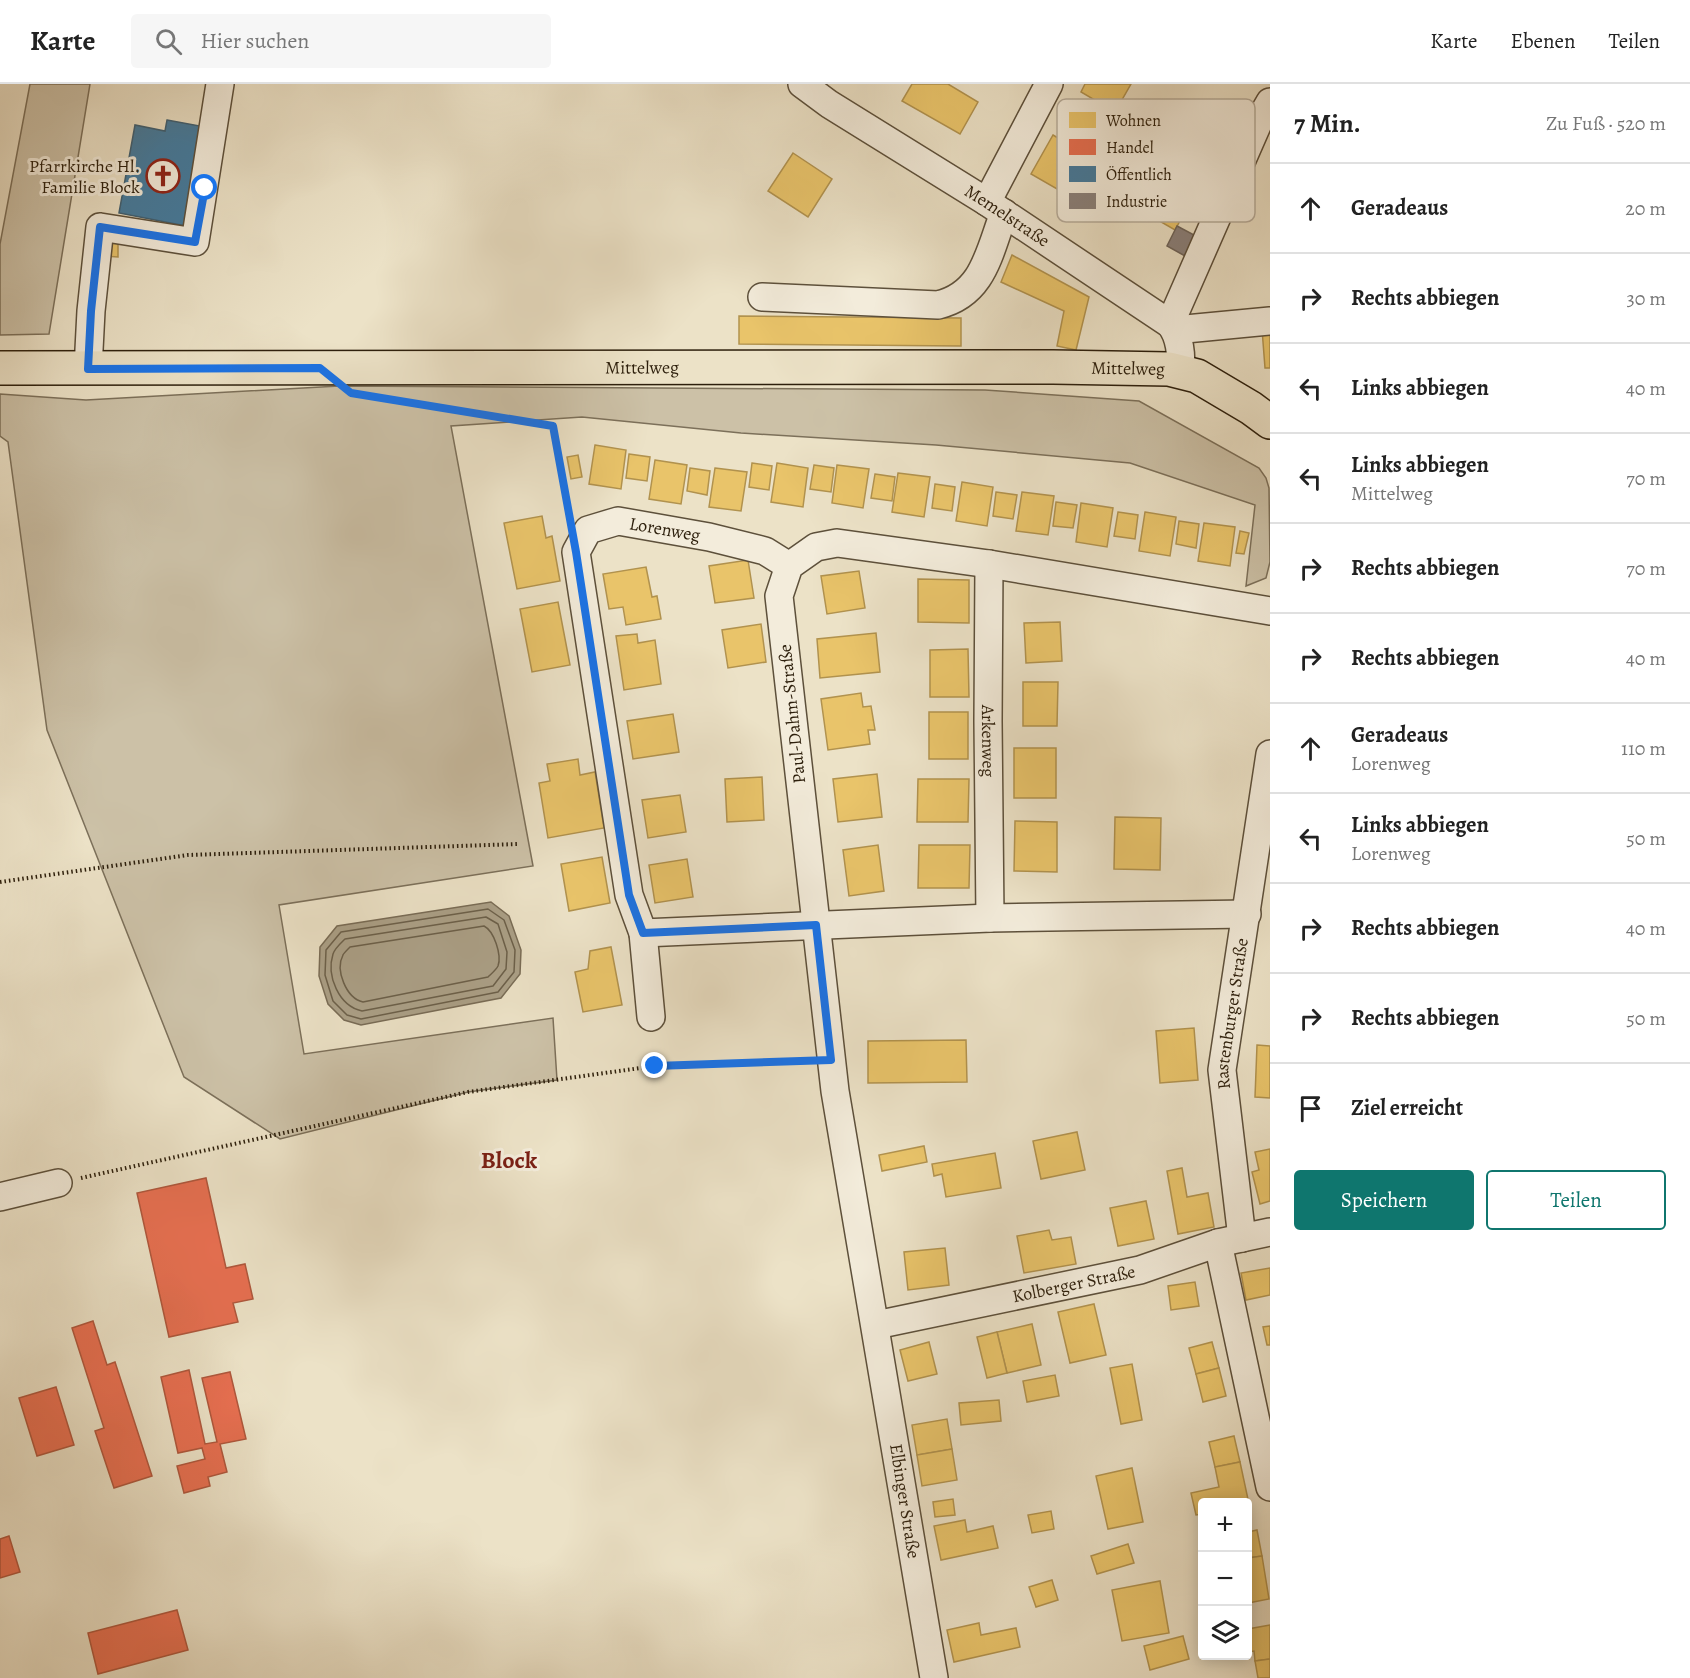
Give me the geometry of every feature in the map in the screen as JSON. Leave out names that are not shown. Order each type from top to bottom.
[{"type":"main road","name":"Mittelweg","points":[[0,368],[1053,367],[1169,369],[1197,376],[1270,422]]},
{"type":"street","points":[[88,369],[91,311],[100,227],[195,242],[220,84]]},
{"type":"street","name":"Memelstraße","points":[[802,84],[829,104],[995,207],[1172,327]]},
{"type":"street","points":[[762,297],[938,305],[953,302],[965,294],[981,274],[995,207],[1049,84]]},
{"type":"street","points":[[1255,136],[1266,111]]},
{"type":"street","points":[[1180,372],[1181,362],[1172,327],[1218,222]]},
{"type":"street","points":[[1172,327],[1270,321]]},
{"type":"street","name":"Lorenweg","points":[[576,552],[588,530],[618,522],[709,537],[765,551],[789,566]]},
{"type":"street","points":[[789,566],[816,547],[837,543],[989,564],[1270,610]]},
{"type":"street","points":[[576,552],[629,895],[643,933],[651,1017]]},
{"type":"street","name":"Arkenweg","points":[[989,564],[990,918]]},
{"type":"street","name":"Paul-Dahm-Straße","points":[[789,566],[779,596],[831,1060]]},
{"type":"street","name":"Rastenburger Straße","points":[[1270,754],[1222,1070],[1230,1241],[1270,1487]]},
{"type":"street","points":[[643,933],[990,918],[1247,914]]},
{"type":"street","name":"Elbinger Straße","points":[[831,1060],[934,1678]]},
{"type":"street","points":[[0,1197],[58,1183]]},
{"type":"street","name":"Kolberger Straße","points":[[876,1325],[1140,1270],[1230,1241],[1270,1232]]},
{"type":"path","points":[[374,397],[553,426],[576,552]]},
{"type":"path","points":[[0,882],[188,855],[519,844]]},
{"type":"path","points":[[58,1183],[468,1092],[655,1066],[831,1060]]},
{"type":"shaded area","points":[[30,84],[90,84],[49,334],[0,335],[0,244]]},
{"type":"shaded area","points":[[339,386],[985,390],[1139,401],[1259,468],[1269,488],[1270,562],[1266,578],[1246,586],[1255,505],[1130,463],[936,445],[741,433],[582,417],[451,426],[533,866],[279,905],[304,1054],[553,1018],[557,1080],[468,1092],[280,1139],[184,1077],[47,730],[8,442],[0,436],[0,394],[86,400]]},
{"type":"water","points":[[491,902],[509,916],[521,950],[520,974],[501,998],[361,1025],[344,1020],[328,1004],[319,976],[320,947],[337,926]]},
{"type":"building: Wohnen","points":[[912,84],[948,84],[978,102],[960,134],[902,101]]},
{"type":"building: Wohnen","points":[[1085,84],[1131,84],[1122,99],[1093,99],[1081,92]]},
{"type":"building: Wohnen","points":[[1053,135],[1057,137],[1057,189],[1031,174]]},
{"type":"building: Wohnen","points":[[793,153],[832,179],[808,217],[768,191]]},
{"type":"building: Wohnen","points":[[1161,222],[1179,222],[1175,230]]},
{"type":"building: Wohnen","points":[[105,242],[118,243],[118,257],[104,256]]},
{"type":"building: Wohnen","points":[[1012,255],[1089,297],[1076,350],[1057,346],[1064,311],[1001,282]]},
{"type":"building: Wohnen","points":[[739,316],[961,318],[961,346],[739,344]]},
{"type":"building: Wohnen","points":[[1270,328],[1270,368],[1265,368],[1262,329]]},
{"type":"building: Wohnen","points":[[595,445],[626,450],[621,489],[589,484]]},
{"type":"building: Wohnen","points":[[629,454],[650,457],[647,481],[626,478]]},
{"type":"building: Wohnen","points":[[578,455],[582,477],[571,479],[567,457]]},
{"type":"building: Wohnen","points":[[655,460],[687,465],[681,504],[649,499]]},
{"type":"building: Wohnen","points":[[752,463],[772,466],[769,490],[749,487]]},
{"type":"building: Wohnen","points":[[777,463],[808,468],[803,507],[771,502]]},
{"type":"building: Wohnen","points":[[814,465],[834,468],[831,492],[810,489]]},
{"type":"building: Wohnen","points":[[837,465],[869,469],[863,508],[832,503]]},
{"type":"building: Wohnen","points":[[690,468],[710,471],[707,495],[687,491]]},
{"type":"building: Wohnen","points":[[715,468],[747,472],[741,511],[709,507]]},
{"type":"building: Wohnen","points":[[898,473],[930,477],[924,517],[892,512]]},
{"type":"building: Wohnen","points":[[875,474],[895,477],[892,501],[871,498]]},
{"type":"building: Wohnen","points":[[962,482],[993,487],[987,526],[956,521]]},
{"type":"building: Wohnen","points":[[935,484],[955,487],[952,511],[932,508]]},
{"type":"building: Wohnen","points":[[996,492],[1017,495],[1013,519],[993,516]]},
{"type":"building: Wohnen","points":[[1022,492],[1054,496],[1048,535],[1016,531]]},
{"type":"building: Wohnen","points":[[1056,502],[1077,505],[1073,528],[1053,526]]},
{"type":"building: Wohnen","points":[[1081,503],[1113,508],[1107,547],[1076,542]]},
{"type":"building: Wohnen","points":[[1118,512],[1138,515],[1135,539],[1114,536]]},
{"type":"building: Wohnen","points":[[1145,512],[1176,517],[1170,556],[1139,551]]},
{"type":"building: Wohnen","points":[[542,516],[546,538],[552,536],[560,581],[517,589],[504,523]]},
{"type":"building: Wohnen","points":[[1179,521],[1199,524],[1196,548],[1176,544]]},
{"type":"building: Wohnen","points":[[1204,523],[1235,527],[1230,566],[1198,561]]},
{"type":"building: Wohnen","points":[[1240,531],[1249,533],[1244,554],[1236,553]]},
{"type":"building: Wohnen","points":[[748,560],[754,598],[715,603],[709,566]]},
{"type":"building: Wohnen","points":[[646,567],[652,597],[657,596],[661,619],[626,625],[623,607],[609,609],[603,574]]},
{"type":"building: Wohnen","points":[[859,571],[865,608],[827,614],[821,576]]},
{"type":"building: Wohnen","points":[[918,579],[969,580],[969,623],[918,622]]},
{"type":"building: Wohnen","points":[[558,602],[570,665],[532,672],[520,609]]},
{"type":"building: Wohnen","points":[[1060,622],[1062,661],[1026,663],[1024,623]]},
{"type":"building: Wohnen","points":[[761,624],[766,662],[728,668],[722,630]]},
{"type":"building: Wohnen","points":[[876,633],[880,672],[820,678],[817,639]]},
{"type":"building: Wohnen","points":[[637,634],[638,643],[655,640],[661,684],[624,690],[616,636]]},
{"type":"building: Wohnen","points":[[968,649],[969,697],[930,697],[930,650]]},
{"type":"building: Wohnen","points":[[1023,682],[1058,682],[1057,726],[1023,726]]},
{"type":"building: Wohnen","points":[[861,693],[863,707],[871,706],[875,730],[868,730],[870,744],[828,750],[821,699]]},
{"type":"building: Wohnen","points":[[929,712],[968,712],[968,759],[929,759]]},
{"type":"building: Wohnen","points":[[673,714],[679,752],[633,759],[627,721]]},
{"type":"building: Wohnen","points":[[1014,748],[1056,748],[1056,798],[1014,798]]},
{"type":"building: Wohnen","points":[[578,759],[580,775],[595,772],[604,828],[548,838],[539,783],[550,781],[547,764]]},
{"type":"building: Wohnen","points":[[877,774],[882,817],[838,822],[833,779]]},
{"type":"building: Wohnen","points":[[762,777],[764,820],[727,822],[725,779]]},
{"type":"building: Wohnen","points":[[918,779],[969,779],[968,822],[917,822]]},
{"type":"building: Wohnen","points":[[680,795],[686,832],[648,838],[642,800]]},
{"type":"building: Wohnen","points":[[1115,817],[1161,818],[1160,870],[1114,869]]},
{"type":"building: Wohnen","points":[[1015,821],[1057,822],[1057,872],[1014,871]]},
{"type":"building: Wohnen","points":[[878,845],[884,891],[849,896],[843,850]]},
{"type":"building: Wohnen","points":[[919,845],[970,845],[969,888],[918,888]]},
{"type":"building: Wohnen","points":[[602,857],[610,903],[569,911],[561,864]]},
{"type":"building: Wohnen","points":[[687,859],[693,897],[655,903],[649,865]]},
{"type":"building: Wohnen","points":[[611,947],[622,1005],[583,1012],[575,972],[588,969],[590,951]]},
{"type":"building: Wohnen","points":[[1194,1028],[1198,1080],[1160,1083],[1156,1031]]},
{"type":"building: Wohnen","points":[[966,1040],[967,1082],[868,1083],[868,1041]]},
{"type":"building: Wohnen","points":[[1257,1045],[1270,1046],[1270,1098],[1255,1097]]},
{"type":"building: Wohnen","points":[[1077,1132],[1085,1170],[1041,1179],[1033,1141]]},
{"type":"building: Wohnen","points":[[924,1146],[927,1162],[882,1171],[879,1155]]},
{"type":"building: Wohnen","points":[[1270,1149],[1270,1201],[1260,1204],[1252,1172],[1259,1170],[1255,1152]]},
{"type":"building: Wohnen","points":[[995,1153],[1001,1188],[946,1197],[942,1174],[934,1176],[932,1164]]},
{"type":"building: Wohnen","points":[[1182,1168],[1187,1197],[1208,1193],[1214,1227],[1178,1234],[1167,1171]]},
{"type":"building: Wohnen","points":[[1146,1201],[1154,1239],[1118,1246],[1110,1208]]},
{"type":"building: Wohnen","points":[[1049,1230],[1052,1240],[1071,1237],[1076,1264],[1024,1273],[1017,1236]]},
{"type":"building: Wohnen","points":[[945,1248],[949,1285],[908,1290],[904,1252]]},
{"type":"building: Wohnen","points":[[1270,1268],[1270,1295],[1246,1300],[1241,1273]]},
{"type":"building: Wohnen","points":[[1195,1282],[1199,1306],[1171,1310],[1168,1286]]},
{"type":"building: Wohnen","points":[[1094,1304],[1106,1355],[1070,1363],[1058,1312]]},
{"type":"building: Wohnen","points":[[1032,1324],[1041,1365],[1007,1373],[997,1332]]},
{"type":"building: Wohnen","points":[[1270,1326],[1270,1345],[1267,1345],[1263,1327]]},
{"type":"building: Wohnen","points":[[997,1332],[1007,1373],[987,1378],[977,1337]]},
{"type":"building: Wohnen","points":[[929,1342],[937,1374],[908,1381],[900,1350]]},
{"type":"building: Wohnen","points":[[1212,1342],[1219,1368],[1196,1374],[1189,1348]]},
{"type":"building: Wohnen","points":[[1132,1364],[1142,1420],[1121,1424],[1110,1368]]},
{"type":"building: Wohnen","points":[[1219,1368],[1226,1396],[1203,1402],[1196,1374]]},
{"type":"building: Wohnen","points":[[1055,1375],[1059,1396],[1027,1402],[1023,1381]]},
{"type":"building: Wohnen","points":[[999,1400],[1001,1421],[961,1425],[959,1403]]},
{"type":"building: Wohnen","points":[[947,1419],[952,1449],[917,1455],[912,1425]]},
{"type":"building: Wohnen","points":[[1234,1436],[1240,1462],[1215,1467],[1209,1442]]},
{"type":"building: Wohnen","points":[[952,1449],[957,1480],[922,1486],[917,1455]]},
{"type":"building: Wohnen","points":[[1240,1462],[1248,1498],[1198,1498],[1198,1515],[1196,1515],[1191,1493],[1219,1487],[1215,1467]]},
{"type":"building: Wohnen","points":[[1132,1468],[1143,1522],[1108,1529],[1096,1476]]},
{"type":"building: Wohnen","points":[[953,1499],[955,1515],[935,1517],[933,1502]]},
{"type":"building: Wohnen","points":[[1051,1511],[1054,1529],[1032,1533],[1028,1515]]},
{"type":"building: Wohnen","points":[[965,1520],[967,1532],[993,1526],[998,1548],[941,1560],[934,1526]]},
{"type":"building: Wohnen","points":[[1257,1530],[1262,1556],[1252,1557],[1252,1531]]},
{"type":"building: Wohnen","points":[[1128,1544],[1134,1563],[1097,1574],[1091,1556]]},
{"type":"building: Wohnen","points":[[1262,1556],[1269,1599],[1252,1602],[1252,1557]]},
{"type":"building: Wohnen","points":[[1052,1580],[1058,1600],[1036,1607],[1029,1587]]},
{"type":"building: Wohnen","points":[[1160,1581],[1169,1633],[1122,1641],[1112,1590]]},
{"type":"building: Wohnen","points":[[979,1623],[981,1635],[1016,1628],[1020,1647],[954,1662],[947,1630]]},
{"type":"building: Wohnen","points":[[1270,1625],[1270,1659],[1255,1661],[1254,1651],[1252,1651],[1252,1628]]},
{"type":"building: Wohnen","points":[[1183,1636],[1189,1659],[1150,1670],[1144,1646]]},
{"type":"building: Wohnen","points":[[1270,1659],[1270,1678],[1258,1678],[1255,1661]]},
{"type":"building: Handel","points":[[206,1178],[226,1268],[245,1264],[253,1299],[233,1303],[238,1322],[169,1337],[137,1193]]},
{"type":"building: Handel","points":[[93,1321],[107,1365],[115,1362],[152,1476],[114,1488],[95,1431],[104,1428],[72,1328]]},
{"type":"building: Handel","points":[[189,1370],[205,1444],[217,1442],[202,1378],[230,1372],[246,1439],[220,1444],[227,1472],[208,1477],[210,1486],[184,1493],[177,1466],[205,1459],[202,1448],[178,1453],[161,1377]]},
{"type":"building: Handel","points":[[56,1387],[74,1445],[37,1456],[19,1398]]},
{"type":"building: Handel","points":[[9,1536],[20,1572],[0,1578],[0,1539]]},
{"type":"building: Handel","points":[[177,1610],[188,1650],[98,1674],[88,1633]]},
{"type":"building: Öffentlich","name":"Pfarrkirche Hl. Familie Block","points":[[167,120],[200,126],[191,227],[119,213],[135,125],[165,131]]},
{"type":"building: Industrie","points":[[1177,226],[1196,236],[1185,256],[1167,246]]},
{"type":"place","name":"Pfarrkirche Hl. Familie Block","points":[[163,176]]},
{"type":"district","name":"Block","points":[[509,1160]]},
{"type":"route","points":[[205,188],[195,242],[100,227],[91,311],[88,369],[320,368],[351,393],[553,426],[576,552],[629,895],[643,933],[816,925],[831,1060],[655,1066]]}]
